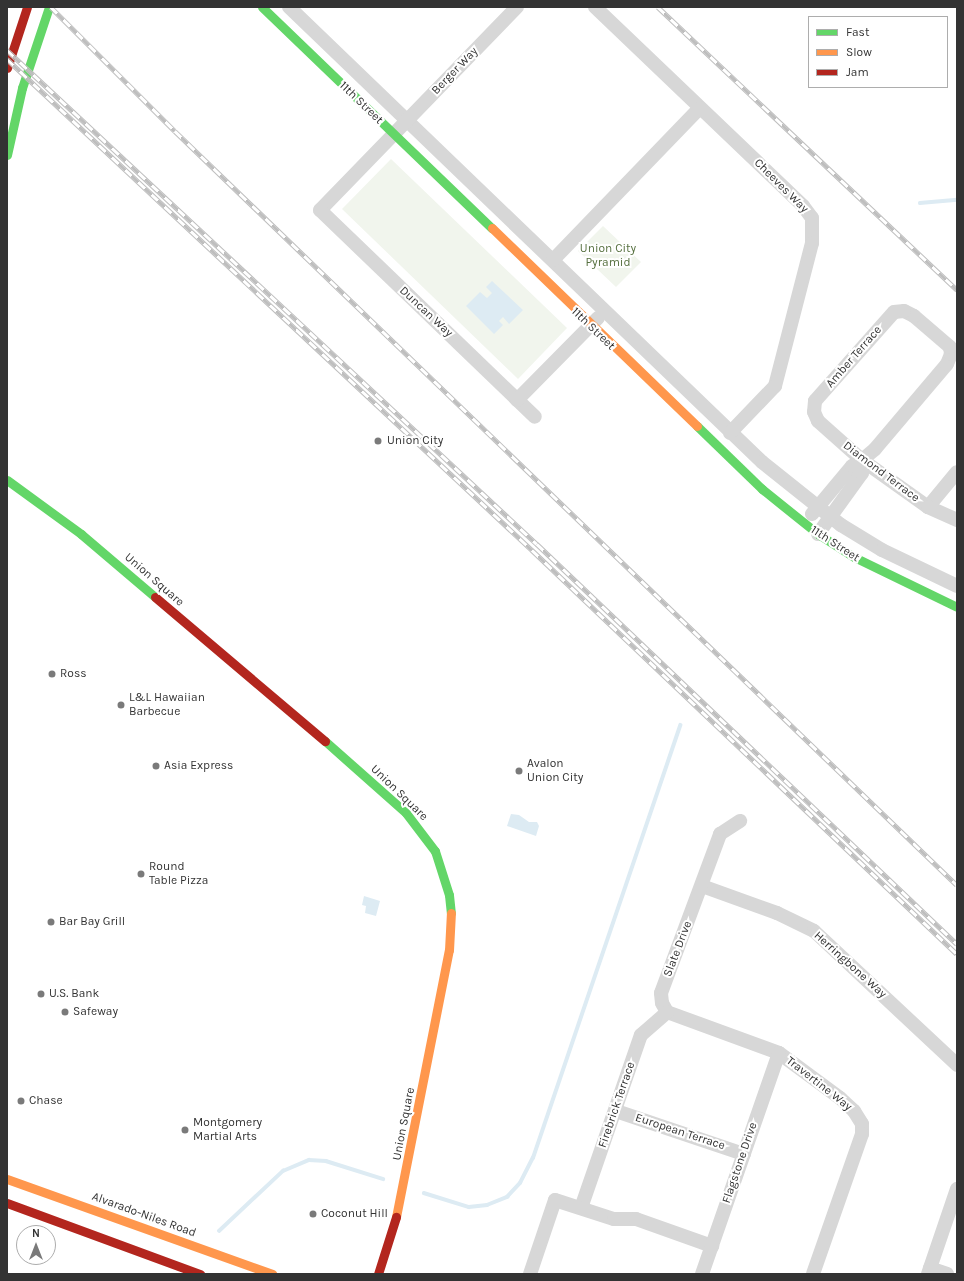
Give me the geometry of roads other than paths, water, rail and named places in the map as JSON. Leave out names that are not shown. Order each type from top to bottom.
[{"type":"street","points":[[7,155],[22,88],[49,7]]},
{"type":"street","name":"11th Street","points":[[262,7],[728,458],[818,534],[894,578],[957,608]]},
{"type":"street","name":"11th Street","points":[[289,7],[553,260],[730,433],[830,516],[882,550],[957,586]]},
{"type":"street","name":"Berger Way","points":[[393,134],[517,7]]},
{"type":"street","name":"Cheeves Way","points":[[595,7],[803,206],[813,221],[812,243],[775,386],[730,433]]},
{"type":"street","points":[[7,68],[24,9]]},
{"type":"street","points":[[553,260],[700,108]]},
{"type":"street","name":"Duncan Way","points":[[393,134],[320,210],[518,400]]},
{"type":"street","points":[[535,417],[518,400],[605,311]]},
{"type":"street","name":"Amber Terrace","points":[[814,412],[815,401],[894,312],[904,311],[914,316],[950,347],[951,354],[947,364],[875,449],[862,460]]},
{"type":"street","name":"Diamond Terrace","points":[[814,412],[818,421],[862,460],[928,507],[957,520]]},
{"type":"street","points":[[805,524],[852,466],[862,460]]},
{"type":"street","points":[[818,534],[862,473],[862,460]]},
{"type":"street","points":[[928,507],[957,472]]},
{"type":"street","name":"Union Square","points":[[7,480],[81,534],[356,768],[406,813],[435,851],[449,895],[452,923],[450,950],[399,1207],[378,1274]]},
{"type":"street","name":"Slate Drive","points":[[667,1012],[662,1003],[661,993],[702,886],[720,834],[740,821]]},
{"type":"street","name":"Herringbone Way","points":[[702,886],[777,913],[814,931],[957,1065]]},
{"type":"street","name":"Travertine Way","points":[[667,1012],[779,1053],[840,1098],[854,1111],[862,1124],[862,1134],[813,1274]]},
{"type":"street","name":"Firebrick Terrace","points":[[581,1208],[616,1111],[641,1035],[667,1012]]},
{"type":"street","name":"Flagstone Drive","points":[[702,1274],[779,1053]]},
{"type":"street","name":"European Terrace","points":[[616,1111],[744,1154]]},
{"type":"street","name":"Alvarado-Niles Road","points":[[7,1179],[200,1274]]},
{"type":"street","points":[[947,1274],[929,1271],[957,1190]]},
{"type":"street","points":[[530,1274],[555,1200],[614,1219],[636,1219],[712,1246]]},
{"type":"street","name":"Alvarado-Niles Road","points":[[7,1203],[99,1224],[273,1274]]},
{"type":"waterway","points":[[920,203],[957,200]]},
{"type":"waterway","points":[[424,1193],[469,1207],[487,1205],[507,1197],[520,1183],[533,1158],[680,725]]},
{"type":"waterway","points":[[219,1231],[283,1171],[309,1160],[326,1161],[383,1179]]},
{"type":"railway","points":[[51,7],[175,131],[957,885]]},
{"type":"railway","points":[[658,7],[957,290]]},
{"type":"railway","points":[[7,50],[537,544],[957,944]]},
{"type":"railway","points":[[7,59],[532,550],[957,954]]},
{"type":"place","name":"Union City","points":[[378,441]]},
{"type":"place","name":"Ross","points":[[52,674]]},
{"type":"place","name":"L&L Hawaiian Barbecue","points":[[121,705]]},
{"type":"place","name":"Asia Express","points":[[156,766]]},
{"type":"place","name":"Avalon Union City","points":[[519,771]]},
{"type":"place","name":"Round Table Pizza","points":[[141,874]]},
{"type":"place","name":"Bar Bay Grill","points":[[51,922]]},
{"type":"place","name":"U.S. Bank","points":[[41,994]]},
{"type":"place","name":"Safeway","points":[[65,1012]]},
{"type":"place","name":"Chase","points":[[21,1101]]},
{"type":"place","name":"Montgomery Martial Arts","points":[[185,1130]]},
{"type":"place","name":"Coconut Hill","points":[[313,1214]]},
{"type":"park label","name":"Union City Pyramid","points":[[608,256]]}]
